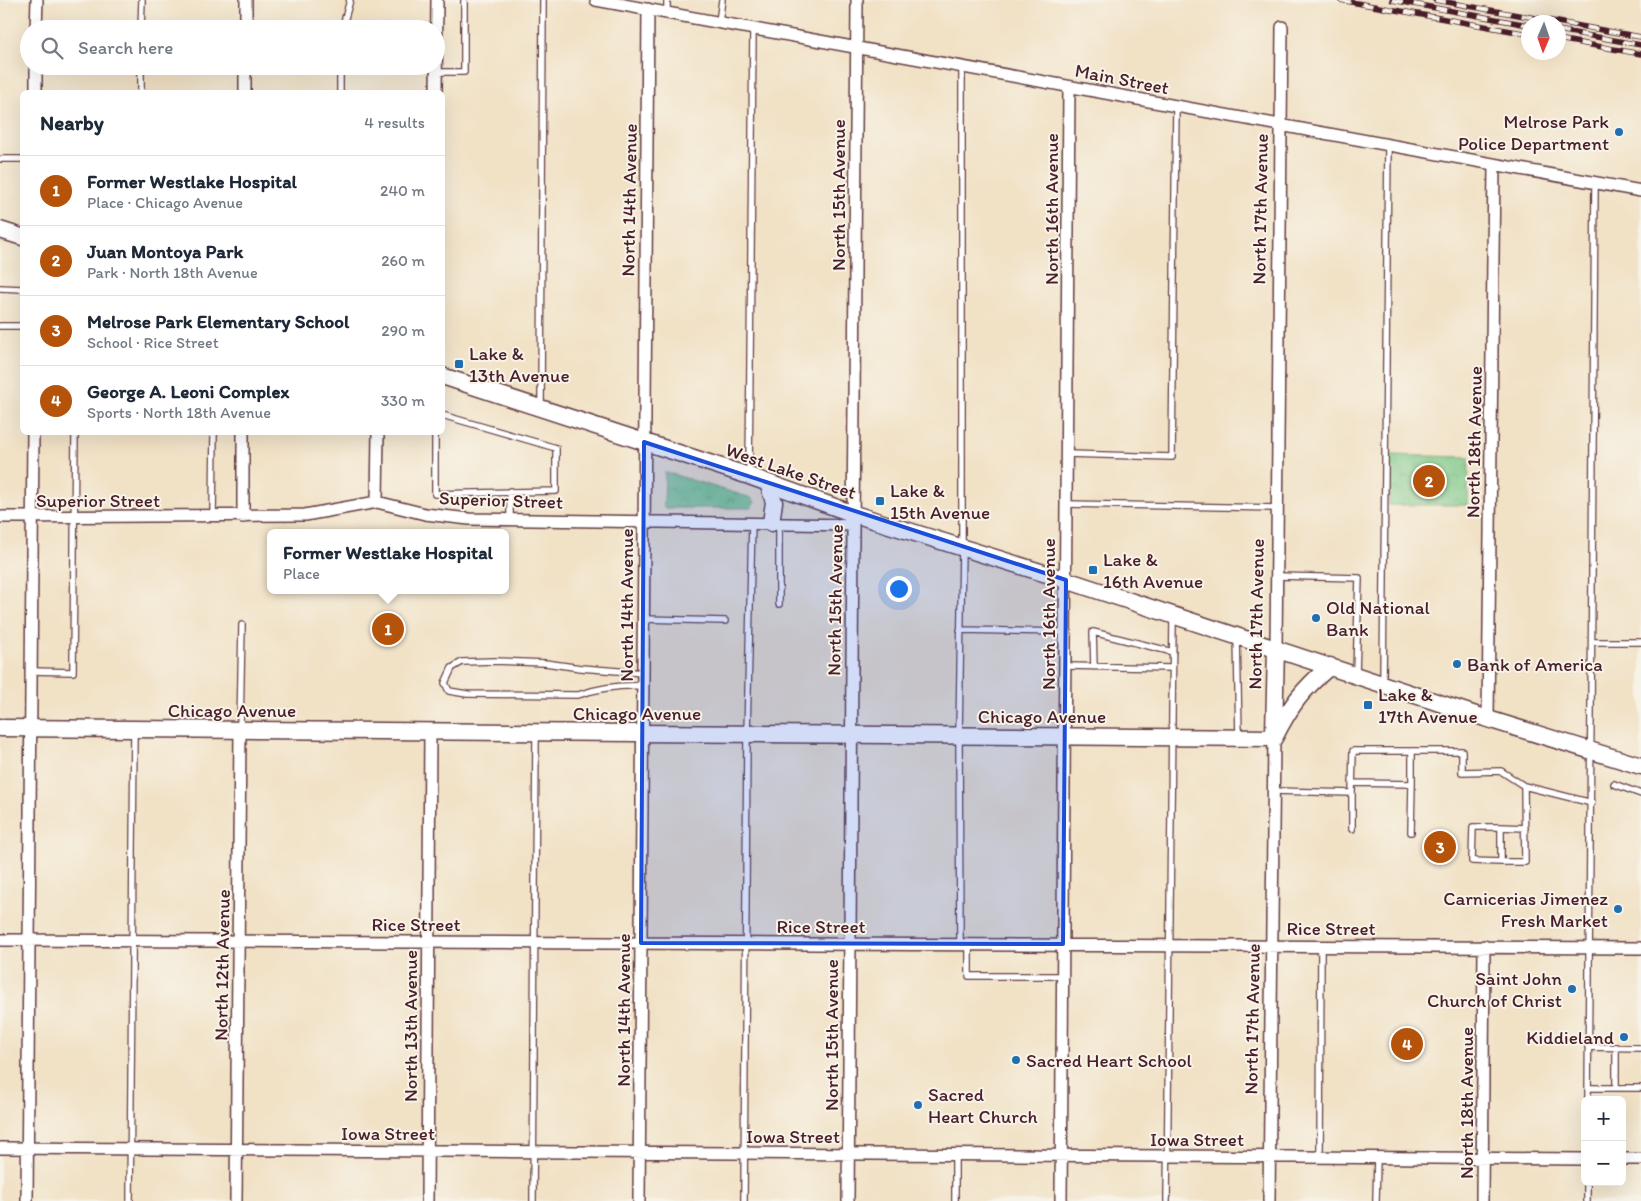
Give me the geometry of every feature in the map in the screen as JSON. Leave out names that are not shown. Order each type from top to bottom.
[{"type":"main road","points":[[0,230],[20,236]]},
{"type":"main road","name":"West Lake Street","points":[[445,377],[749,476],[854,519],[962,548],[1066,580],[1488,719],[1641,766]]},
{"type":"main road","points":[[768,483],[774,502],[775,523]]},
{"type":"main road","name":"North 17th Avenue","points":[[1274,738],[1276,648]]},
{"type":"main road","points":[[1274,738],[1290,706],[1311,682],[1330,666]]},
{"type":"main road","name":"Chicago Avenue","points":[[0,728],[1274,738]]},
{"type":"street","points":[[36,20],[37,0]]},
{"type":"street","points":[[246,0],[246,20]]},
{"type":"street","points":[[437,0],[437,20]]},
{"type":"street","name":"Main Street","points":[[596,0],[1641,191]]},
{"type":"street","name":"North 15th Avenue","points":[[848,1201],[857,0]]},
{"type":"street","name":"North 14th Avenue","points":[[638,1201],[648,9]]},
{"type":"street","name":"North 17th Avenue","points":[[1276,648],[1282,28]]},
{"type":"street","points":[[36,75],[36,90]]},
{"type":"street","points":[[245,75],[245,90]]},
{"type":"street","points":[[436,75],[436,90]]},
{"type":"street","name":"North 16th Avenue","points":[[1061,1201],[1069,87]]},
{"type":"street","name":"North 18th Avenue","points":[[1488,719],[1494,165]]},
{"type":"street","points":[[27,1201],[33,435]]},
{"type":"street","points":[[243,435],[243,517]]},
{"type":"street","points":[[377,502],[378,435]]},
{"type":"street","name":"Superior Street","points":[[0,517],[243,517],[305,514],[377,502],[425,514],[469,519],[775,523],[854,519]]},
{"type":"street","name":"North 12th Avenue","points":[[236,1201],[240,941],[240,730]]},
{"type":"street","name":"North 13th Avenue","points":[[427,1201],[430,731]]},
{"type":"street","name":"North 17th Avenue","points":[[1269,1201],[1274,738]]},
{"type":"street","name":"Rice Street","points":[[0,940],[1641,948]]},
{"type":"street","name":"North 18th Avenue","points":[[1482,1201],[1484,946]]},
{"type":"street","name":"Iowa Street","points":[[0,1148],[1581,1159]]},
{"type":"street","points":[[1626,1159],[1641,1159]]},
{"type":"lane","points":[[142,0],[142,20]]},
{"type":"lane","points":[[344,20],[350,0]]},
{"type":"lane","points":[[445,72],[464,72],[464,0]]},
{"type":"lane","points":[[541,407],[543,0]]},
{"type":"lane","points":[[667,12],[668,0]]},
{"type":"lane","points":[[719,22],[722,0]]},
{"type":"lane","points":[[749,476],[753,28]]},
{"type":"lane","points":[[962,67],[962,548],[959,735],[965,944],[969,976],[1062,976]]},
{"type":"lane","points":[[141,75],[141,90]]},
{"type":"lane","points":[[340,75],[340,90]]},
{"type":"lane","points":[[1066,454],[1172,457],[1176,107]]},
{"type":"lane","points":[[1383,684],[1388,145]]},
{"type":"lane","points":[[0,159],[20,160]]},
{"type":"lane","points":[[1588,1096],[1592,803],[1595,183]]},
{"type":"lane","points":[[0,288],[20,288]]},
{"type":"lane","points":[[0,326],[20,326]]},
{"type":"lane","points":[[434,435],[435,494],[556,491],[556,448],[445,416]]},
{"type":"lane","points":[[31,671],[73,672],[75,435]]},
{"type":"lane","points":[[213,517],[214,435]]},
{"type":"lane","points":[[510,491],[510,520]]},
{"type":"lane","points":[[1066,504],[1277,508]]},
{"type":"lane","points":[[744,1201],[747,734],[752,522]]},
{"type":"lane","points":[[775,523],[778,604]]},
{"type":"lane","points":[[1277,576],[1358,578],[1356,675]]},
{"type":"lane","points":[[1167,1201],[1174,616]]},
{"type":"lane","points":[[643,619],[725,621]]},
{"type":"lane","points":[[240,730],[242,625]]},
{"type":"lane","points":[[960,630],[1065,632]]},
{"type":"lane","points":[[1094,667],[1093,632],[1173,652]]},
{"type":"lane","points":[[1237,636],[1239,738]]},
{"type":"lane","points":[[1593,642],[1641,642]]},
{"type":"lane","points":[[643,673],[545,663],[462,662],[452,668],[445,683],[450,691],[467,694],[578,695],[595,689],[626,685],[643,686]]},
{"type":"lane","points":[[1065,666],[1172,668]]},
{"type":"lane","points":[[130,1201],[134,729]]},
{"type":"lane","points":[[532,1201],[536,732]]},
{"type":"lane","points":[[1352,829],[1353,751],[1462,751],[1462,772],[1501,771],[1524,786],[1592,803]]},
{"type":"lane","points":[[1411,832],[1412,751]]},
{"type":"lane","points":[[1352,783],[1412,784]]},
{"type":"lane","points":[[1614,784],[1641,794]]},
{"type":"lane","points":[[1524,786],[1525,828],[1525,862],[1472,860],[1473,828],[1525,828]]},
{"type":"lane","points":[[1274,791],[1352,793]]},
{"type":"lane","points":[[1501,827],[1501,862]]},
{"type":"lane","points":[[1320,1157],[1321,945]]},
{"type":"lane","points":[[1588,1047],[1641,1048]]},
{"type":"lane","points":[[1616,1047],[1616,1088]]},
{"type":"lane","points":[[1588,1088],[1641,1088]]},
{"type":"lane","points":[[955,1154],[955,1201]]},
{"type":"lane","points":[[1376,1201],[1377,1157]]},
{"type":"lane","points":[[1587,1186],[1587,1201]]},
{"type":"highlighted area","points":[[644,442],[1066,580],[1063,944],[641,943]]},
{"type":"green space","points":[[1389,455],[1469,457],[1468,505],[1389,505]]},
{"type":"green space","points":[[665,472],[751,498],[755,502],[751,508],[664,508]]},
{"type":"railway","points":[[1340,0],[1521,33]]},
{"type":"railway","points":[[1392,0],[1521,24]]},
{"type":"railway","points":[[1435,0],[1641,37]]},
{"type":"railway","points":[[1566,31],[1641,45]]},
{"type":"railway","points":[[1566,40],[1641,54]]},
{"type":"place","name":"Melrose Park Police Department","points":[[1619,132]]},
{"type":"place","name":"Lake & 13th Avenue","points":[[459,364]]},
{"type":"place","name":"Juan Montoya Park","points":[[1429,481]]},
{"type":"place","name":"Lake & 15th Avenue","points":[[880,501]]},
{"type":"place","name":"Lake & 16th Avenue","points":[[1093,570]]},
{"type":"place","name":"Old National Bank","points":[[1316,618]]},
{"type":"place","name":"Former Westlake Hospital","points":[[388,629]]},
{"type":"place","name":"Bank of America","points":[[1457,664]]},
{"type":"place","name":"Lake & 17th Avenue","points":[[1368,705]]},
{"type":"place","name":"Melrose Park Elementary School","points":[[1440,847]]},
{"type":"place","name":"Carnicerias Jimenez Fresh Market","points":[[1618,909]]},
{"type":"place","name":"Saint John Church of Christ","points":[[1572,989]]},
{"type":"place","name":"Kiddieland","points":[[1624,1037]]},
{"type":"place","name":"George A. Leoni Complex","points":[[1407,1044]]},
{"type":"place","name":"Sacred Heart School","points":[[1016,1060]]},
{"type":"place","name":"Sacred Heart Church","points":[[918,1105]]}]
